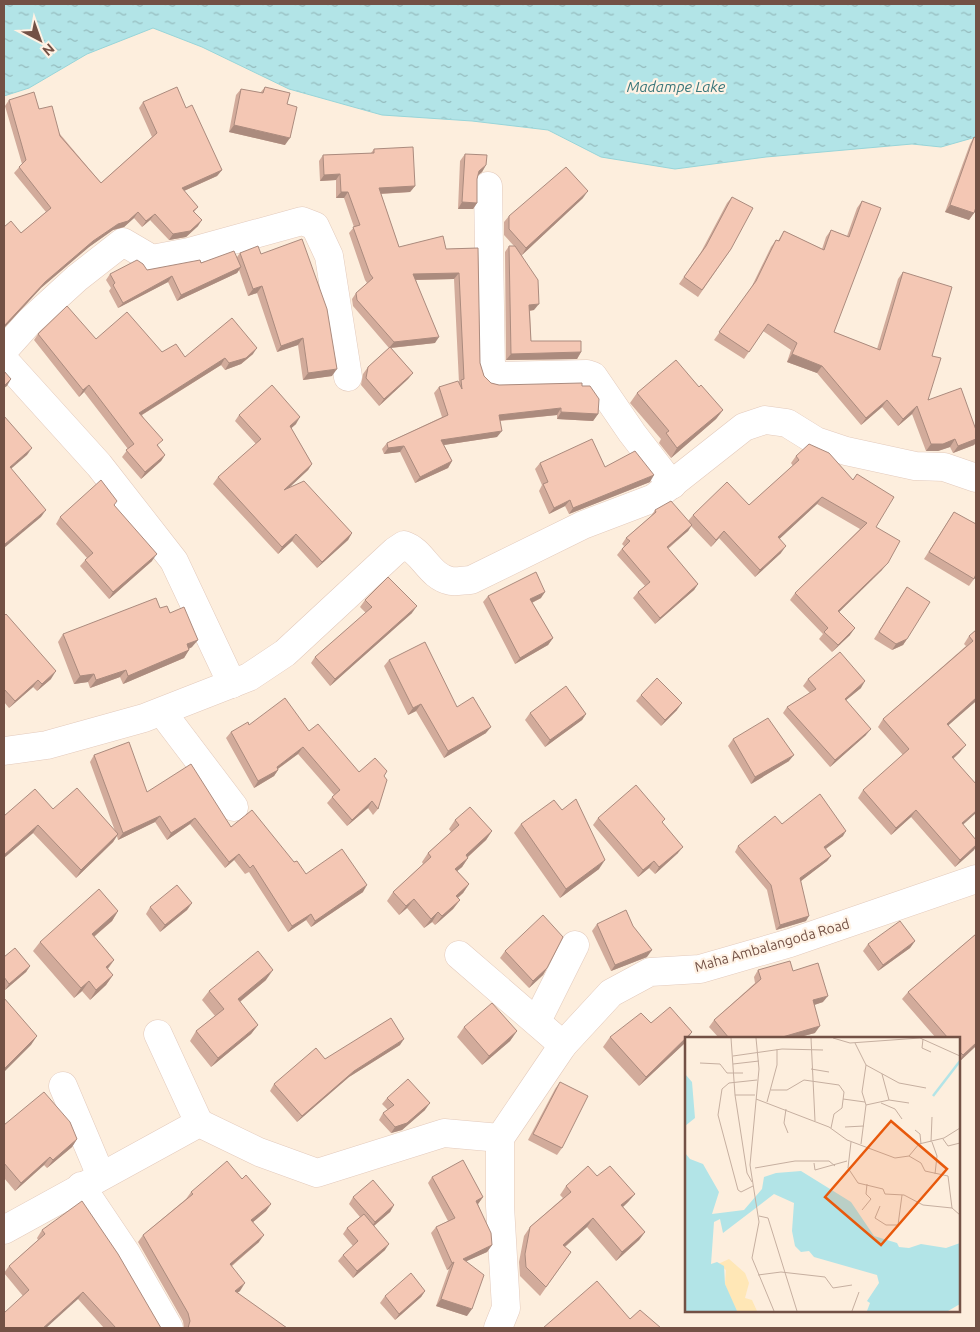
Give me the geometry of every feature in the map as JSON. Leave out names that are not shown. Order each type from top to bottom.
[{"type":"street","points":[[488,186],[491,368],[494,376],[587,374],[593,376],[632,433],[672,485]]},
{"type":"street","points":[[4,350],[30,321],[77,278],[123,242],[152,259],[189,252],[302,221],[315,226],[329,256],[348,378]]},
{"type":"street","points":[[4,360],[99,465],[174,561],[232,684]]},
{"type":"street","points":[[4,751],[47,745],[162,712],[249,677],[285,653],[395,551],[404,545],[412,547],[436,574],[451,581],[471,580],[583,525],[654,498],[744,427],[765,420],[787,423],[816,441],[846,451],[915,466],[944,467],[976,478]]},
{"type":"street","points":[[162,712],[234,807]]},
{"type":"street","name":"Maha Ambalangoda Road","points":[[500,1138],[564,1045],[611,993],[650,972],[700,969],[790,943],[976,879]]},
{"type":"street","points":[[537,1021],[575,946]]},
{"type":"street","points":[[458,955],[564,1045]]},
{"type":"street","points":[[158,1034],[199,1123],[259,1152],[316,1173],[370,1154],[444,1133],[500,1138],[500,1206],[506,1308],[498,1328]]},
{"type":"street","points":[[63,1086],[91,1181],[126,1253],[168,1328]]},
{"type":"street","points":[[4,1230],[199,1123]]},
{"type":"water","name":"Madampe Lake","points":[[4,4],[976,4],[976,137],[941,147],[912,144],[766,157],[675,169],[601,157],[548,130],[472,121],[382,115],[289,89],[202,47],[153,28],[87,54],[29,88],[4,96]]},
{"type":"building","points":[[177,87],[186,108],[192,105],[222,170],[182,188],[198,207],[193,211],[202,220],[190,231],[173,234],[155,214],[146,221],[138,212],[128,221],[118,224],[93,241],[45,282],[4,326],[4,227],[11,221],[21,233],[51,208],[19,167],[26,160],[9,100],[34,92],[39,109],[52,106],[60,136],[101,183],[157,133],[143,102]]},
{"type":"building","points":[[265,87],[290,93],[287,104],[297,107],[290,138],[234,125],[241,89],[263,93]]},
{"type":"building","points":[[974,137],[976,138],[976,207],[974,213],[950,205]]},
{"type":"building","points":[[413,147],[415,186],[379,188],[399,247],[443,236],[446,249],[478,248],[480,363],[484,376],[491,383],[499,385],[582,383],[582,386],[590,386],[599,399],[598,414],[561,412],[561,408],[499,415],[502,431],[441,440],[452,461],[420,477],[404,446],[388,448],[387,443],[448,415],[439,387],[458,381],[462,389],[461,380],[464,379],[459,273],[413,274],[439,337],[394,342],[357,300],[356,293],[373,278],[353,227],[360,225],[348,192],[341,192],[340,174],[324,175],[323,155],[374,153],[374,149]]},
{"type":"building","points":[[465,154],[487,155],[486,165],[479,171],[477,179],[477,203],[462,202]]},
{"type":"building","points":[[566,167],[588,191],[526,248],[509,229],[509,216]]},
{"type":"building","points":[[732,197],[753,208],[731,249],[702,290],[684,277],[706,246]]},
{"type":"building","points":[[862,201],[881,208],[834,332],[880,350],[903,272],[952,287],[932,356],[941,358],[928,400],[961,388],[976,430],[976,439],[958,446],[955,439],[943,444],[931,444],[917,406],[903,419],[887,400],[866,418],[822,366],[792,354],[797,343],[768,324],[749,352],[719,332],[756,281],[776,240],[779,241],[784,231],[824,250],[831,230],[849,237]]},
{"type":"building","points":[[302,239],[327,309],[337,369],[308,373],[303,338],[281,346],[262,286],[253,289],[240,253],[258,246],[261,254]]},
{"type":"building","points":[[509,246],[515,246],[538,280],[539,304],[529,305],[531,341],[581,341],[581,352],[511,354]]},
{"type":"building","points":[[234,251],[241,267],[181,295],[172,276],[123,303],[113,285],[115,283],[110,274],[137,260],[147,270],[200,260],[201,263]]},
{"type":"building","points":[[67,306],[96,339],[127,312],[162,352],[176,344],[185,357],[232,318],[257,348],[246,358],[229,363],[225,358],[139,413],[163,440],[157,445],[165,455],[145,472],[126,450],[134,444],[89,385],[83,390],[38,334]]},
{"type":"building","points":[[390,347],[413,373],[384,399],[366,378],[368,367]]},
{"type":"building","points":[[676,360],[699,387],[701,385],[723,410],[677,448],[666,433],[669,431],[637,393]]},
{"type":"building","points":[[4,371],[11,379],[4,386]]},
{"type":"building","points":[[272,385],[300,417],[290,426],[312,464],[284,490],[304,481],[352,533],[322,562],[296,534],[282,547],[218,477],[261,439],[239,415]]},
{"type":"building","points":[[4,416],[32,448],[10,467],[46,510],[5,544],[4,543]]},
{"type":"building","points":[[592,439],[605,467],[635,451],[654,475],[573,508],[570,500],[554,508],[543,484],[548,482],[540,463]]},
{"type":"building","points":[[809,444],[829,453],[853,480],[857,474],[894,497],[876,527],[900,541],[888,563],[838,611],[855,628],[838,645],[824,632],[828,628],[795,593],[867,523],[822,497],[778,537],[786,546],[760,570],[724,531],[716,540],[693,515],[727,482],[749,505],[799,460],[796,456]]},
{"type":"building","points":[[101,480],[117,501],[114,505],[157,554],[113,592],[85,560],[93,553],[60,517]]},
{"type":"building","points":[[671,501],[692,525],[667,547],[698,584],[660,618],[638,592],[650,582],[622,549],[630,541],[626,538],[656,512],[655,510]]},
{"type":"building","points":[[954,512],[976,524],[976,574],[974,579],[929,552]]},
{"type":"building","points":[[536,572],[545,592],[530,599],[553,638],[520,658],[488,596]]},
{"type":"building","points":[[388,577],[417,606],[335,679],[315,657],[372,607],[365,600]]},
{"type":"building","points":[[907,587],[930,602],[907,639],[896,644],[879,632]]},
{"type":"building","points":[[156,598],[160,608],[167,606],[170,613],[184,607],[198,640],[187,644],[189,650],[128,676],[126,670],[96,680],[94,674],[80,676],[63,634]]},
{"type":"building","points":[[6,614],[56,671],[42,684],[38,680],[15,701],[4,689],[4,616]]},
{"type":"building","points":[[976,630],[976,698],[947,724],[966,745],[952,757],[976,784],[976,811],[962,823],[976,840],[976,845],[960,860],[916,810],[896,828],[863,790],[909,749],[883,719],[973,641],[969,636]]},
{"type":"building","points":[[425,642],[457,707],[473,697],[491,727],[448,751],[421,704],[413,708],[389,660]]},
{"type":"building","points":[[840,652],[865,681],[845,699],[871,729],[835,760],[787,707],[816,689],[808,679]]},
{"type":"building","points":[[657,678],[682,703],[665,720],[641,695]]},
{"type":"building","points":[[566,686],[586,714],[550,740],[530,713]]},
{"type":"building","points":[[285,698],[309,731],[318,724],[359,772],[375,758],[387,771],[384,776],[387,780],[378,809],[372,801],[352,820],[332,797],[340,790],[303,747],[277,767],[278,770],[258,781],[231,732],[248,722],[249,725]]},
{"type":"building","points":[[768,718],[794,755],[755,777],[733,739]]},
{"type":"building","points":[[129,742],[147,792],[191,764],[231,827],[252,810],[294,862],[297,861],[306,874],[342,849],[367,885],[315,921],[311,914],[292,926],[253,865],[250,868],[239,854],[229,862],[195,818],[171,833],[160,816],[123,833],[94,755]]},
{"type":"building","points":[[636,785],[665,819],[662,822],[683,847],[659,867],[654,861],[643,870],[598,818]]},
{"type":"building","points":[[77,788],[118,834],[81,870],[38,825],[4,855],[4,816],[35,789],[53,809]]},
{"type":"building","points":[[820,794],[846,831],[824,847],[831,856],[800,878],[809,916],[780,925],[771,885],[738,846],[775,816],[782,824]]},
{"type":"building","points":[[576,799],[605,860],[566,889],[521,824],[554,800],[562,810]]},
{"type":"building","points":[[470,807],[492,831],[466,855],[468,858],[455,869],[469,884],[456,896],[460,900],[442,916],[438,912],[431,919],[414,899],[406,906],[393,892],[431,857],[428,853],[459,825],[455,820]]},
{"type":"building","points":[[177,885],[192,903],[165,925],[150,907]]},
{"type":"building","points":[[99,889],[118,911],[92,934],[114,960],[106,967],[113,975],[96,990],[89,981],[81,988],[40,942]]},
{"type":"building","points":[[626,910],[633,926],[652,950],[615,965],[597,924]]},
{"type":"building","points":[[543,915],[563,937],[547,968],[533,981],[505,951]]},
{"type":"building","points":[[900,921],[915,941],[883,965],[868,944]]},
{"type":"building","points":[[976,934],[976,1043],[963,1055],[960,1052],[960,1037],[947,1037],[908,992]]},
{"type":"building","points":[[15,948],[30,966],[9,984],[4,977],[4,957]]},
{"type":"building","points":[[258,951],[273,970],[238,999],[258,1025],[218,1058],[196,1031],[224,1009],[209,991]]},
{"type":"building","points":[[790,961],[793,971],[818,963],[828,996],[813,1000],[820,1026],[782,1037],[728,1037],[714,1020],[761,979],[758,970]]},
{"type":"building","points":[[4,998],[37,1036],[5,1068],[4,1067]]},
{"type":"building","points":[[492,1003],[517,1031],[489,1056],[464,1027]]},
{"type":"building","points":[[670,1007],[692,1032],[646,1077],[610,1037],[641,1013],[651,1023]]},
{"type":"building","points":[[391,1018],[404,1039],[354,1071],[302,1116],[274,1084],[316,1048],[325,1059]]},
{"type":"building","points":[[408,1079],[430,1103],[407,1123],[395,1127],[383,1113],[394,1105],[387,1098]]},
{"type":"building","points":[[560,1082],[588,1096],[562,1148],[533,1134]]},
{"type":"building","points":[[44,1092],[70,1122],[77,1139],[53,1160],[50,1157],[21,1183],[4,1163],[4,1125]]},
{"type":"building","points":[[463,1160],[483,1197],[476,1201],[491,1233],[492,1245],[463,1259],[484,1275],[472,1309],[441,1299],[454,1262],[452,1263],[436,1227],[455,1218],[432,1177]]},
{"type":"building","points":[[227,1161],[242,1179],[246,1175],[271,1204],[251,1220],[264,1235],[230,1264],[245,1283],[235,1291],[287,1328],[188,1328],[190,1321],[188,1313],[143,1235],[193,1194],[191,1192]]},
{"type":"building","points":[[588,1166],[597,1176],[610,1166],[635,1194],[621,1205],[645,1232],[622,1252],[593,1218],[563,1245],[571,1252],[546,1287],[526,1267],[525,1254],[530,1227],[571,1192],[566,1186]]},
{"type":"building","points":[[373,1180],[394,1205],[375,1222],[353,1197]]},
{"type":"building","points":[[82,1201],[118,1254],[161,1328],[116,1328],[83,1292],[43,1328],[4,1328],[4,1313],[29,1290],[9,1266],[45,1234],[42,1230]]},
{"type":"building","points":[[364,1214],[389,1244],[357,1271],[343,1255],[358,1241],[347,1228]]},
{"type":"building","points":[[411,1273],[425,1291],[399,1314],[385,1296]]},
{"type":"building","points":[[597,1281],[630,1319],[640,1310],[661,1328],[543,1328]]}]
